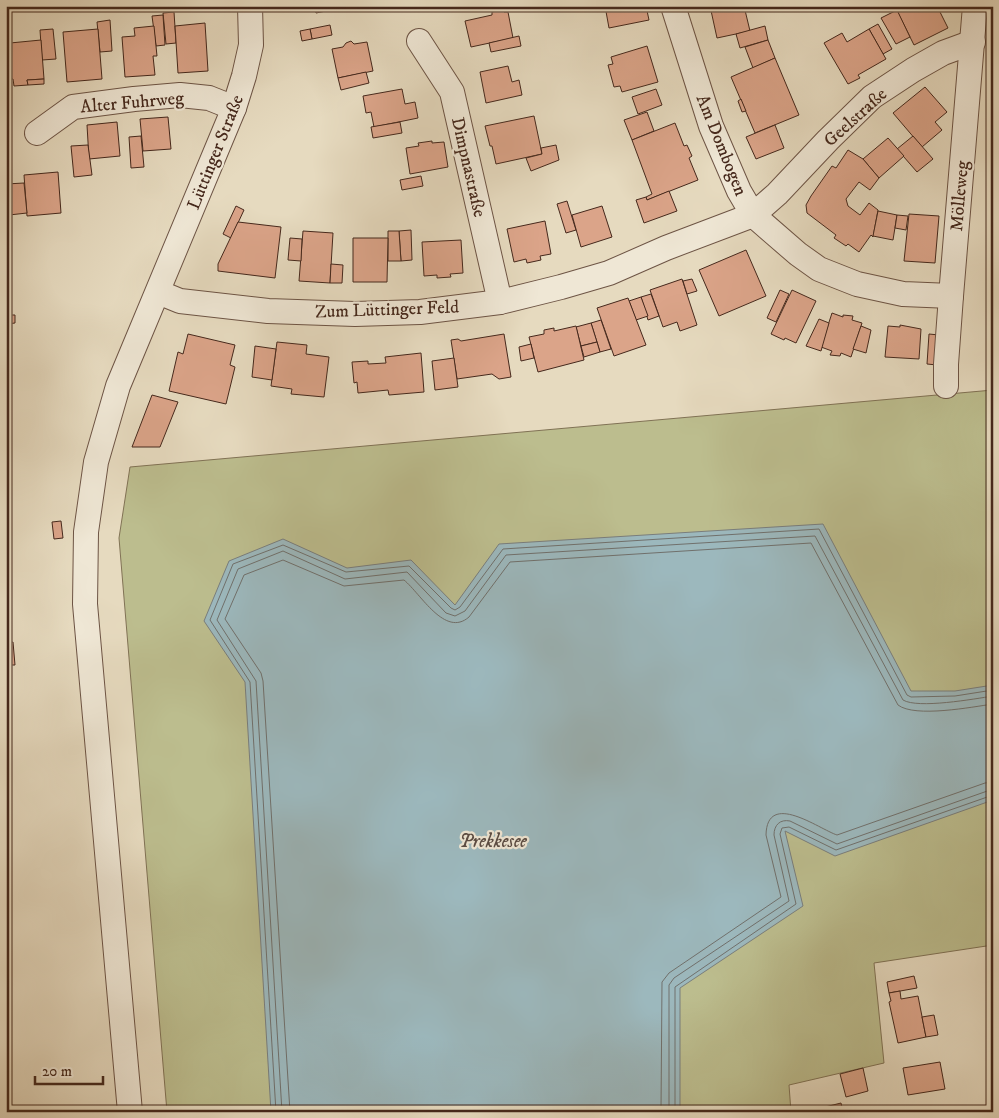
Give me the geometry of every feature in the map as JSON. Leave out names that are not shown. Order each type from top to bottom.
[{"type":"street","name":"Lüttinger Straße","points":[[130,1112],[85,604],[86,532],[96,462],[118,386],[234,108],[244,76],[251,45],[250,6]]},
{"type":"street","name":"Am Dombogen","points":[[673,6],[711,126],[739,191],[753,215],[798,254],[819,269],[857,284],[903,294],[950,296]]},
{"type":"street","name":"Mölleweg","points":[[946,386],[950,296],[975,6]]},
{"type":"street","name":"Dimpnastraße","points":[[419,40],[452,92],[500,302]]},
{"type":"street","name":"Geelstraße","points":[[753,215],[777,194],[872,97],[913,70],[944,53],[972,42]]},
{"type":"street","name":"Alter Fuhrweg","points":[[37,133],[72,107],[134,98],[180,95],[209,98],[234,108]]},
{"type":"street","name":"Zum Lüttinger Feld","points":[[158,292],[180,301],[268,312],[355,314],[420,312],[500,302],[608,273],[666,248],[753,215]]},
{"type":"green space","points":[[993,390],[993,945],[874,963],[884,1063],[789,1085],[791,1112],[167,1112],[119,538],[130,467]]},
{"type":"water","name":"Prekkesee","points":[[823,524],[911,691],[955,691],[993,685],[993,800],[835,856],[785,831],[803,906],[680,988],[680,1112],[271,1112],[245,682],[204,621],[229,561],[283,539],[347,568],[411,560],[455,605],[499,544]]},
{"type":"building","points":[[314,6],[346,6],[346,7],[316,13]]},
{"type":"building","points":[[605,6],[646,6],[649,20],[609,28]]},
{"type":"building","points":[[710,6],[744,6],[750,31],[717,38]]},
{"type":"building","points":[[895,6],[907,6],[897,11]]},
{"type":"building","points":[[907,6],[937,6],[948,28],[914,45],[897,11]]},
{"type":"building","points":[[504,9],[504,12],[508,12],[513,38],[471,47],[465,21],[492,15],[492,12]]},
{"type":"building","points":[[897,10],[910,37],[896,44],[881,18]]},
{"type":"building","points":[[174,12],[176,43],[166,44],[163,13]]},
{"type":"building","points":[[163,15],[165,45],[156,46],[152,16]]},
{"type":"building","points":[[110,20],[112,51],[100,52],[97,22]]},
{"type":"building","points":[[205,23],[208,71],[178,73],[175,26]]},
{"type":"building","points":[[878,24],[892,49],[883,54],[869,29]]},
{"type":"building","points":[[330,25],[332,35],[312,39],[310,29]]},
{"type":"building","points":[[154,26],[157,56],[153,56],[155,75],[125,77],[122,37],[135,36],[134,28]]},
{"type":"building","points":[[765,26],[768,40],[740,48],[736,34]]},
{"type":"building","points":[[53,29],[56,59],[42,60],[40,30]]},
{"type":"building","points":[[98,29],[102,79],[67,82],[63,32]]},
{"type":"building","points":[[310,29],[312,39],[302,41],[300,31]]},
{"type":"building","points":[[869,29],[886,59],[858,75],[860,78],[848,84],[824,43],[842,33],[847,42]]},
{"type":"building","points":[[519,36],[521,46],[491,52],[489,43]]},
{"type":"building","points":[[41,40],[44,79],[27,80],[28,85],[14,86],[13,79],[8,79],[6,60],[6,55],[11,55],[10,43]]},
{"type":"building","points":[[768,40],[775,58],[753,68],[745,47]]},
{"type":"building","points":[[351,41],[354,44],[367,42],[373,71],[338,78],[332,49],[343,47]]},
{"type":"building","points":[[647,46],[658,82],[622,92],[620,86],[614,87],[608,65],[613,64],[611,57]]},
{"type":"building","points":[[775,58],[799,115],[755,133],[731,77]]},
{"type":"building","points":[[508,66],[512,82],[519,80],[522,95],[486,103],[480,72]]},
{"type":"building","points":[[366,72],[369,83],[341,90],[338,78]]},
{"type":"building","points":[[44,79],[44,84],[28,85],[27,80]]},
{"type":"building","points":[[925,87],[947,112],[935,122],[942,130],[922,147],[893,113]]},
{"type":"building","points":[[402,89],[405,104],[415,102],[418,118],[374,127],[371,112],[366,113],[363,96]]},
{"type":"building","points":[[656,89],[662,105],[638,114],[632,97]]},
{"type":"building","points":[[741,99],[746,111],[742,112],[738,101]]},
{"type":"building","points":[[647,112],[654,131],[632,140],[624,120]]},
{"type":"building","points":[[534,116],[542,154],[496,164],[485,126]]},
{"type":"building","points":[[168,117],[171,149],[143,151],[140,119]]},
{"type":"building","points":[[117,122],[120,156],[89,159],[87,125]]},
{"type":"building","points":[[400,122],[402,133],[373,138],[371,127]]},
{"type":"building","points":[[675,123],[684,146],[687,145],[692,156],[689,158],[698,180],[647,200],[646,197],[652,194],[632,140]]},
{"type":"building","points":[[775,125],[784,148],[756,159],[746,137]]},
{"type":"building","points":[[141,136],[144,167],[131,168],[129,137]]},
{"type":"building","points":[[913,136],[933,159],[917,172],[897,149]]},
{"type":"building","points":[[888,138],[904,156],[879,178],[863,159]]},
{"type":"building","points":[[432,141],[432,143],[444,142],[448,167],[410,174],[406,148],[419,146],[418,143]]},
{"type":"building","points":[[88,145],[92,175],[74,177],[71,146]]},
{"type":"building","points":[[556,145],[559,160],[531,171],[526,158],[542,154],[541,148]]},
{"type":"building","points":[[848,150],[863,159],[879,178],[870,190],[859,182],[846,199],[848,206],[860,215],[869,203],[878,210],[873,237],[871,235],[859,252],[848,244],[846,246],[834,238],[836,235],[807,213],[806,205],[832,166],[836,168]]},
{"type":"building","points":[[58,172],[61,213],[27,216],[24,175]]},
{"type":"building","points":[[421,176],[423,186],[402,190],[400,180]]},
{"type":"building","points":[[24,183],[27,213],[9,215],[6,184]]},
{"type":"building","points":[[669,191],[677,211],[644,223],[636,200],[646,197],[647,200]]},
{"type":"building","points":[[567,201],[576,230],[566,233],[557,204]]},
{"type":"building","points":[[236,206],[244,210],[231,238],[223,234]]},
{"type":"building","points":[[602,206],[612,237],[581,247],[572,215]]},
{"type":"building","points":[[878,211],[897,215],[893,240],[873,236]]},
{"type":"building","points":[[909,214],[939,216],[935,263],[904,261]]},
{"type":"building","points":[[897,215],[908,216],[906,230],[895,228]]},
{"type":"building","points":[[545,221],[551,254],[540,256],[541,260],[527,263],[526,259],[514,262],[507,229]]},
{"type":"building","points":[[238,222],[281,227],[275,278],[218,271],[218,264]]},
{"type":"building","points":[[411,230],[412,260],[401,261],[399,231]]},
{"type":"building","points":[[303,231],[333,233],[330,283],[299,281]]},
{"type":"building","points":[[388,231],[399,231],[401,261],[388,261]]},
{"type":"building","points":[[290,238],[302,239],[301,261],[288,260]]},
{"type":"building","points":[[353,238],[388,238],[387,282],[353,282]]},
{"type":"building","points":[[461,240],[463,273],[450,274],[451,277],[437,278],[437,275],[424,276],[422,242]]},
{"type":"building","points":[[746,250],[766,296],[719,316],[699,270]]},
{"type":"building","points":[[331,264],[343,265],[342,283],[330,283]]},
{"type":"building","points":[[682,279],[697,325],[680,331],[677,322],[663,327],[650,290]]},
{"type":"building","points":[[692,279],[697,291],[687,294],[683,281]]},
{"type":"building","points":[[780,290],[789,294],[776,322],[767,318]]},
{"type":"building","points":[[792,290],[816,301],[796,343],[771,334]]},
{"type":"building","points":[[651,294],[659,316],[648,320],[641,297]]},
{"type":"building","points":[[641,297],[648,316],[636,320],[629,301]]},
{"type":"building","points":[[628,298],[646,345],[614,356],[597,308]]},
{"type":"building","points":[[832,313],[843,317],[843,315],[853,316],[852,320],[862,323],[851,357],[841,353],[840,356],[830,355],[832,351],[821,347]]},
{"type":"building","points":[[7,315],[15,315],[15,323],[7,324]]},
{"type":"building","points":[[819,319],[829,323],[821,351],[806,346]]},
{"type":"building","points":[[601,320],[611,349],[600,352],[591,323]]},
{"type":"building","points":[[591,323],[597,342],[581,346],[576,327]]},
{"type":"building","points":[[900,325],[921,329],[919,359],[885,357],[888,326],[900,327]]},
{"type":"building","points":[[576,326],[584,360],[538,372],[529,337],[544,334],[544,330],[554,328],[554,331]]},
{"type":"building","points":[[861,326],[871,330],[866,353],[853,349]]},
{"type":"building","points":[[188,334],[235,345],[230,365],[235,367],[226,404],[169,391],[178,352],[183,354]]},
{"type":"building","points":[[504,334],[511,377],[499,379],[492,374],[457,379],[451,340],[458,339],[461,341]]},
{"type":"building","points":[[929,334],[939,335],[937,365],[927,364]]},
{"type":"building","points":[[277,342],[307,345],[306,354],[329,357],[324,397],[291,394],[292,389],[271,386]]},
{"type":"building","points":[[597,342],[600,352],[584,357],[581,346]]},
{"type":"building","points":[[531,344],[534,358],[521,361],[519,347]]},
{"type":"building","points":[[255,346],[276,349],[272,380],[252,377]]},
{"type":"building","points":[[421,353],[424,392],[389,395],[388,390],[358,393],[357,382],[354,383],[352,362],[368,361],[368,364],[386,363],[385,357]]},
{"type":"building","points":[[454,358],[458,387],[435,390],[432,361]]},
{"type":"building","points":[[152,395],[178,402],[160,447],[132,447]]},
{"type":"building","points":[[6,444],[8,444],[9,455],[6,455]]},
{"type":"building","points":[[61,521],[63,538],[54,539],[52,522]]},
{"type":"building","points":[[6,531],[8,531],[9,543],[6,543]]},
{"type":"building","points":[[13,642],[15,665],[6,665],[6,643]]},
{"type":"building","points":[[914,976],[917,988],[889,993],[887,982]]},
{"type":"building","points":[[900,991],[901,999],[918,996],[926,1037],[898,1043],[889,1002],[891,1001],[889,993]]},
{"type":"building","points":[[934,1015],[938,1035],[926,1037],[922,1017]]},
{"type":"building","points":[[940,1062],[945,1089],[908,1095],[903,1068]]},
{"type":"building","points":[[863,1068],[868,1091],[846,1097],[840,1074]]},
{"type":"building","points":[[841,1103],[843,1112],[822,1112],[821,1108]]}]
